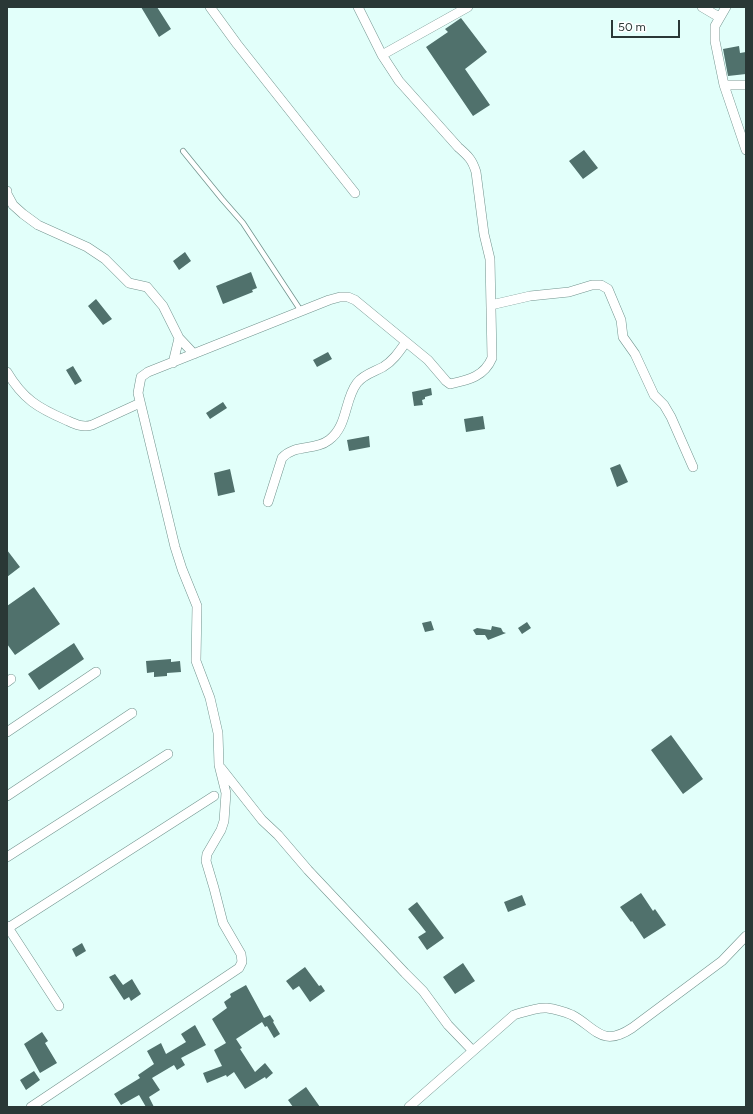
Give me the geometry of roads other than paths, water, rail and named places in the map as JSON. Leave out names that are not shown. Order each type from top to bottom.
[{"type":"street","points":[[210,7],[237,44],[355,193]]},
{"type":"street","points":[[32,1107],[239,968],[242,962],[241,954],[223,923],[206,861],[207,854],[224,821],[226,808],[226,793],[219,765],[218,733],[210,698],[196,661],[197,606],[175,548],[149,434],[140,403],[138,393],[141,377],[148,372],[329,300],[340,297],[348,297],[354,300],[428,360],[447,383],[450,384],[482,373],[492,358],[490,259],[484,234],[477,179],[473,163],[469,156],[458,147],[399,81],[382,55],[358,7]]},
{"type":"street","points":[[382,55],[468,7]]},
{"type":"street","points":[[702,7],[719,17]]},
{"type":"street","points":[[726,7],[715,26],[715,41],[724,85],[746,150]]},
{"type":"street","points":[[724,85],[746,85]]},
{"type":"street","points":[[7,191],[13,205],[23,214],[38,224],[87,247],[105,259],[129,283],[147,287],[163,306],[179,338],[194,354]]},
{"type":"street","points":[[491,306],[530,296],[569,292],[592,285],[601,285],[608,289],[621,320],[623,337],[635,354],[654,395],[664,405],[672,417],[693,467]]},
{"type":"street","points":[[173,363],[179,338]]},
{"type":"street","points":[[268,502],[282,458],[286,453],[298,449],[321,445],[330,439],[344,420],[357,383],[366,375],[384,366],[395,358],[406,342]]},
{"type":"street","points":[[7,372],[15,386],[34,404],[47,412],[79,426],[85,427],[92,425],[140,403]]},
{"type":"street","points":[[7,732],[96,672]]},
{"type":"street","points":[[7,796],[132,713]]},
{"type":"street","points":[[7,858],[168,754]]},
{"type":"street","points":[[219,765],[262,820],[278,835],[308,870],[423,991],[448,1025],[473,1051]]},
{"type":"street","points":[[59,1006],[8,927],[214,796]]},
{"type":"street","points":[[409,1107],[514,1015],[530,1010],[546,1008],[571,1015],[597,1034],[614,1037],[624,1033],[722,961],[746,936]]},
{"type":"lane","points":[[183,151],[243,223],[301,311]]}]
